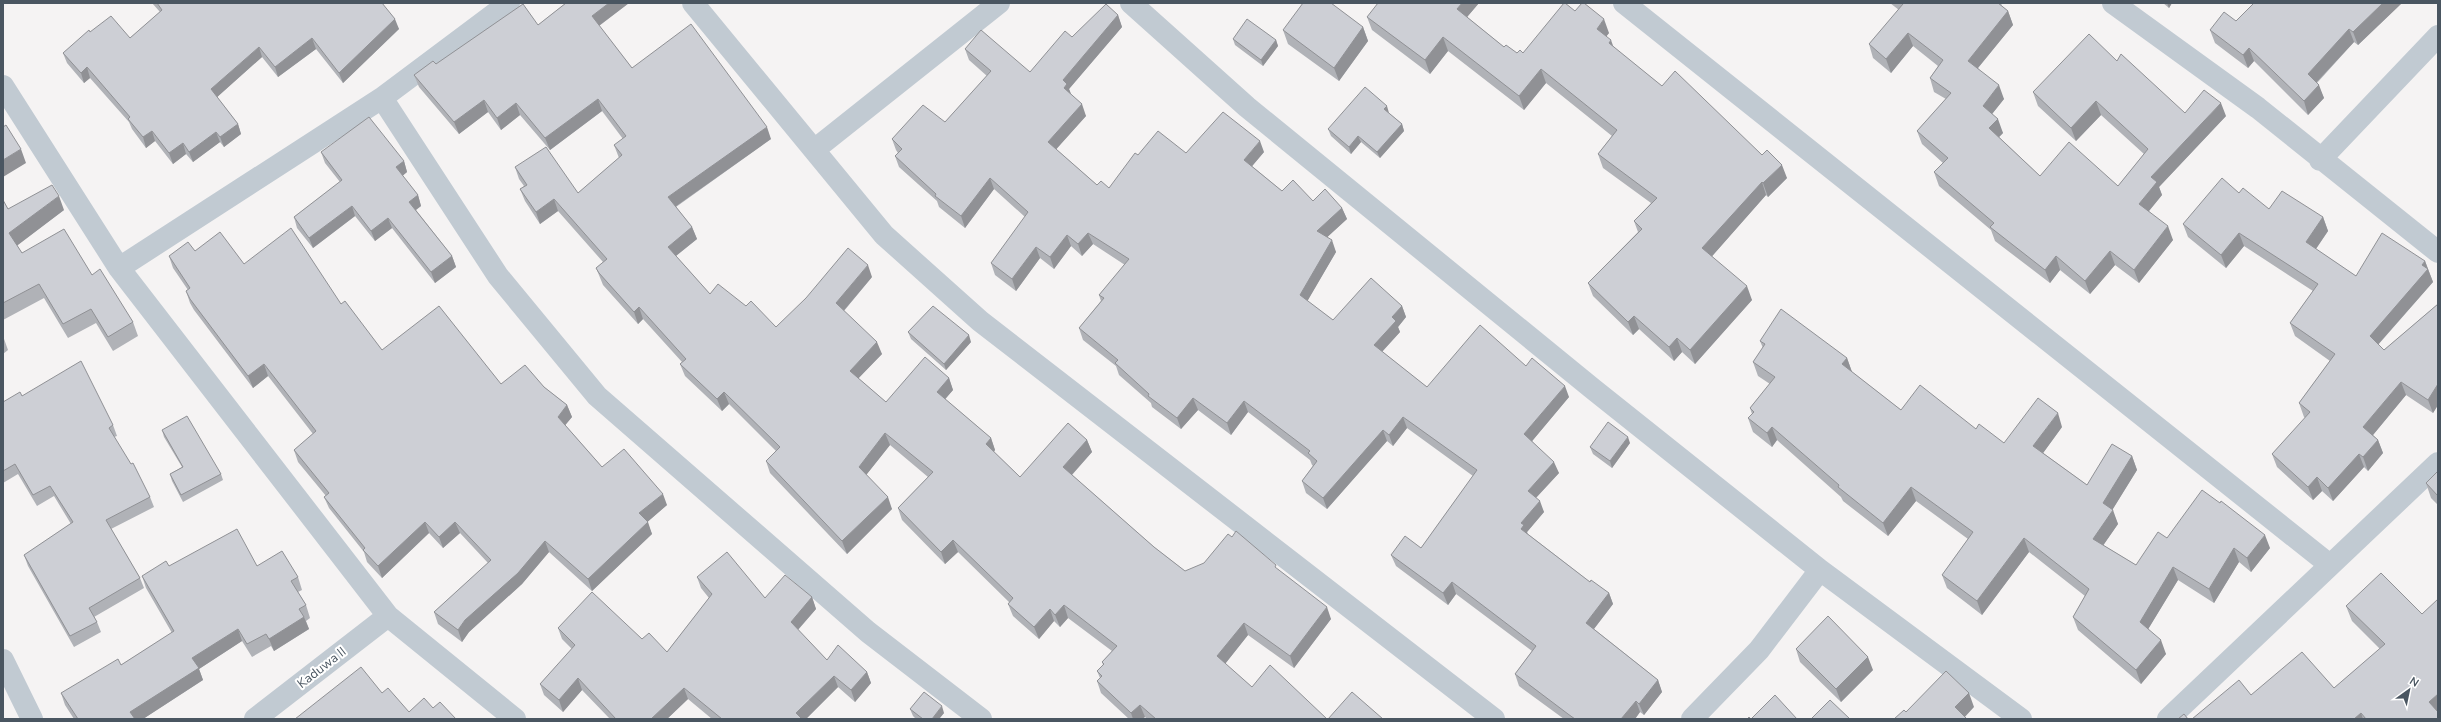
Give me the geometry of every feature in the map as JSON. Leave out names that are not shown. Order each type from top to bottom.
[{"type":"street","points":[[120,268],[382,98],[509,3]]},
{"type":"street","points":[[693,3],[884,235],[980,321],[1494,719]]},
{"type":"street","points":[[814,150],[999,3]]},
{"type":"street","points":[[1131,3],[1253,112],[1593,390],[1820,570],[2021,719]]},
{"type":"street","points":[[1624,3],[2330,565]]},
{"type":"street","points":[[2113,3],[2258,108],[2320,160],[2438,252]]},
{"type":"street","points":[[2320,160],[2438,36]]},
{"type":"street","points":[[3,86],[120,268],[388,616],[515,719]]},
{"type":"street","points":[[382,98],[498,276],[597,396],[868,632],[981,719]]},
{"type":"street","points":[[2168,719],[2438,463]]},
{"type":"street","points":[[1692,719],[1759,650],[1820,570]]},
{"type":"street","name":"Kaduwa II","points":[[255,719],[388,616]]},
{"type":"street","points":[[3,660],[32,719]]},
{"type":"building","points":[[157,3],[382,3],[395,19],[339,73],[312,38],[275,67],[259,47],[211,89],[238,124],[220,137],[216,132],[189,152],[183,143],[169,153],[152,131],[143,137],[128,119],[130,117],[87,67],[81,73],[63,53],[89,30],[90,32],[111,16],[130,38],[162,10]]},
{"type":"building","points":[[566,3],[609,3],[592,16],[632,68],[691,24],[767,127],[668,197],[692,227],[668,247],[710,294],[718,284],[746,306],[751,301],[776,327],[806,298],[848,248],[868,265],[836,303],[877,342],[850,371],[886,402],[925,357],[949,378],[937,392],[991,438],[986,444],[1020,477],[1068,423],[1087,440],[1063,467],[1154,547],[1185,571],[1204,563],[1228,534],[1232,537],[1236,531],[1276,565],[1275,567],[1327,607],[1290,656],[1244,623],[1217,656],[1252,687],[1270,665],[1327,719],[1156,719],[1140,705],[1131,713],[1097,681],[1102,676],[1097,671],[1104,664],[1102,662],[1117,646],[1064,605],[1055,615],[1050,609],[1034,627],[1008,604],[1013,598],[953,540],[941,552],[898,508],[933,472],[885,433],[859,467],[888,497],[842,541],[766,461],[780,447],[724,392],[717,399],[680,364],[686,359],[639,307],[634,312],[599,273],[596,268],[607,259],[554,199],[536,212],[520,189],[527,185],[515,167],[546,147],[578,193],[622,155],[614,145],[626,136],[598,99],[545,138],[516,103],[497,118],[484,100],[454,122],[414,75],[433,61],[436,64],[523,4],[538,25]]},
{"type":"building","points":[[1303,3],[1331,3],[1363,27],[1334,68],[1283,30]]},
{"type":"building","points":[[1378,3],[1462,3],[1457,9],[1504,47],[1506,45],[1517,53],[1520,50],[1523,53],[1564,3],[1575,11],[1582,3],[1584,3],[1604,19],[1597,29],[1611,40],[1609,43],[1662,86],[1675,71],[1762,155],[1767,150],[1782,165],[1763,183],[1762,182],[1702,248],[1747,286],[1690,350],[1677,338],[1669,347],[1634,316],[1628,322],[1588,283],[1642,229],[1634,221],[1657,198],[1598,154],[1617,130],[1541,69],[1519,96],[1443,37],[1425,60],[1367,17]]},
{"type":"building","points":[[1902,3],[1998,3],[2008,11],[1968,61],[1999,85],[1983,106],[1998,119],[1989,128],[2040,176],[2069,142],[2118,186],[2148,149],[2096,101],[2071,128],[2033,92],[2089,34],[2117,61],[2121,54],[2185,113],[2204,90],[2221,103],[2151,177],[2157,182],[2139,204],[2168,226],[2134,270],[2110,251],[2085,281],[2056,256],[2045,270],[1990,227],[1994,223],[1934,172],[1948,158],[1917,131],[1951,93],[1930,78],[1943,60],[1908,33],[1886,59],[1869,44],[1903,4]]},
{"type":"building","points":[[2254,3],[2383,3],[2353,32],[2349,29],[2308,74],[2319,85],[2304,101],[2249,48],[2243,55],[2210,30],[2224,12],[2236,21]]},
{"type":"building","points":[[1106,4],[1118,15],[1063,80],[1067,84],[1064,88],[1082,104],[1048,142],[1097,185],[1101,181],[1109,188],[1135,153],[1138,155],[1158,131],[1186,153],[1223,112],[1260,141],[1244,160],[1282,191],[1293,180],[1313,201],[1325,189],[1342,208],[1317,231],[1332,240],[1300,295],[1333,320],[1371,278],[1402,306],[1392,317],[1396,321],[1374,345],[1427,387],[1480,325],[1526,366],[1532,358],[1565,386],[1524,434],[1554,462],[1528,491],[1540,501],[1521,523],[1524,525],[1521,529],[1590,582],[1591,580],[1609,593],[1586,623],[1658,680],[1639,704],[1636,701],[1621,719],[1575,719],[1515,674],[1536,646],[1452,582],[1443,593],[1391,555],[1405,536],[1421,548],[1477,470],[1403,417],[1389,435],[1383,430],[1323,498],[1302,481],[1317,461],[1308,453],[1310,451],[1244,401],[1227,423],[1193,398],[1177,418],[1148,396],[1149,394],[1115,363],[1118,360],[1079,328],[1104,298],[1099,295],[1129,259],[1088,233],[1078,244],[1067,235],[1050,257],[1036,247],[1012,279],[991,263],[1028,212],[990,178],[961,216],[935,196],[936,194],[895,156],[902,149],[892,139],[923,105],[945,122],[991,71],[965,49],[981,30],[1030,72],[1065,31],[1072,37]]},
{"type":"building","points":[[1247,19],[1276,40],[1261,60],[1233,39]]},
{"type":"building","points":[[1365,87],[1387,106],[1384,109],[1402,124],[1377,152],[1358,136],[1349,147],[1328,129]]},
{"type":"building","points":[[369,117],[404,161],[396,167],[418,195],[409,202],[452,256],[431,272],[388,218],[371,231],[352,206],[309,238],[294,217],[342,180],[321,152]]},
{"type":"building","points":[[6,125],[21,149],[3,160],[3,127]]},
{"type":"building","points":[[2222,178],[2239,193],[2243,188],[2269,209],[2282,191],[2323,217],[2306,242],[2356,276],[2382,233],[2425,261],[2422,265],[2428,269],[2370,336],[2384,350],[2438,304],[2438,384],[2428,400],[2401,382],[2363,427],[2378,440],[2363,457],[2359,454],[2328,488],[2317,477],[2308,487],[2272,454],[2310,412],[2299,403],[2335,354],[2290,323],[2318,284],[2239,233],[2221,255],[2183,224]]},
{"type":"building","points":[[52,185],[59,196],[9,233],[22,253],[64,229],[92,275],[100,269],[133,322],[108,337],[91,309],[63,324],[39,284],[3,303],[3,200],[8,209]]},
{"type":"building","points":[[291,228],[341,304],[345,301],[382,350],[439,306],[501,384],[525,365],[544,387],[567,405],[558,417],[602,467],[624,449],[663,494],[639,513],[648,522],[588,579],[545,541],[518,573],[465,620],[458,630],[434,612],[491,560],[455,522],[439,537],[425,522],[378,566],[363,550],[365,548],[324,497],[329,493],[294,450],[316,431],[264,364],[248,376],[190,299],[186,291],[190,288],[169,256],[188,242],[195,251],[220,232],[244,264]]},
{"type":"building","points":[[933,306],[969,335],[944,364],[908,332]]},
{"type":"building","points":[[1781,309],[1847,358],[1842,364],[1901,410],[1920,385],[1976,429],[1979,424],[2004,443],[2038,398],[2058,413],[2033,446],[2087,485],[2112,444],[2132,456],[2103,503],[2113,510],[2093,539],[2136,565],[2158,532],[2167,538],[2202,490],[2220,503],[2221,501],[2265,535],[2247,558],[2234,548],[2209,589],[2173,567],[2140,622],[2161,640],[2136,670],[2073,617],[2089,589],[2024,538],[1977,601],[1942,575],[1973,532],[1911,487],[1883,523],[1838,487],[1839,485],[1772,427],[1767,433],[1748,418],[1754,412],[1750,408],[1775,377],[1753,362],[1765,344],[1760,341]]},
{"type":"building","points":[[81,361],[113,425],[109,428],[131,464],[133,463],[150,497],[106,520],[140,578],[89,608],[97,622],[70,636],[24,555],[73,522],[50,486],[33,495],[15,464],[3,471],[3,402],[20,392],[22,396]]},
{"type":"building","points":[[187,416],[221,474],[181,495],[170,474],[183,467],[162,430]]},
{"type":"building","points":[[1608,422],[1628,437],[1610,461],[1590,447]]},
{"type":"building","points":[[2438,471],[2438,496],[2426,483]]},
{"type":"building","points":[[237,529],[257,566],[282,551],[298,577],[291,581],[306,605],[299,609],[304,617],[269,639],[266,634],[247,644],[238,629],[192,658],[199,668],[130,712],[135,719],[78,719],[61,693],[118,659],[121,665],[174,631],[142,576],[166,561],[169,566]]},
{"type":"building","points":[[727,552],[765,598],[785,575],[812,597],[791,622],[827,660],[838,645],[867,672],[851,690],[834,676],[796,713],[802,719],[722,719],[684,688],[651,719],[616,719],[578,678],[559,700],[540,684],[575,645],[558,628],[592,592],[642,639],[649,633],[667,652],[712,594],[697,577]]},
{"type":"building","points":[[2381,573],[2422,614],[2438,599],[2438,694],[2429,702],[2438,712],[2438,719],[2366,719],[2361,713],[2354,719],[2192,719],[2239,680],[2251,695],[2302,652],[2334,688],[2385,644],[2346,606]]},
{"type":"building","points":[[1828,616],[1868,657],[1836,689],[1796,649]]},
{"type":"building","points":[[361,667],[382,693],[388,688],[409,712],[424,698],[433,708],[440,702],[456,719],[295,719]]},
{"type":"building","points":[[1946,671],[1969,693],[1955,707],[1967,719],[1894,719],[1904,710],[1906,712]]},
{"type":"building","points":[[924,692],[942,706],[932,719],[923,719],[910,709]]},
{"type":"building","points":[[1352,692],[1383,719],[1328,719]]},
{"type":"building","points":[[1775,695],[1797,719],[1751,719]]},
{"type":"building","points":[[1830,700],[1850,719],[1811,719]]},
{"type":"building","points":[[2184,714],[2188,719],[2178,719]]}]
